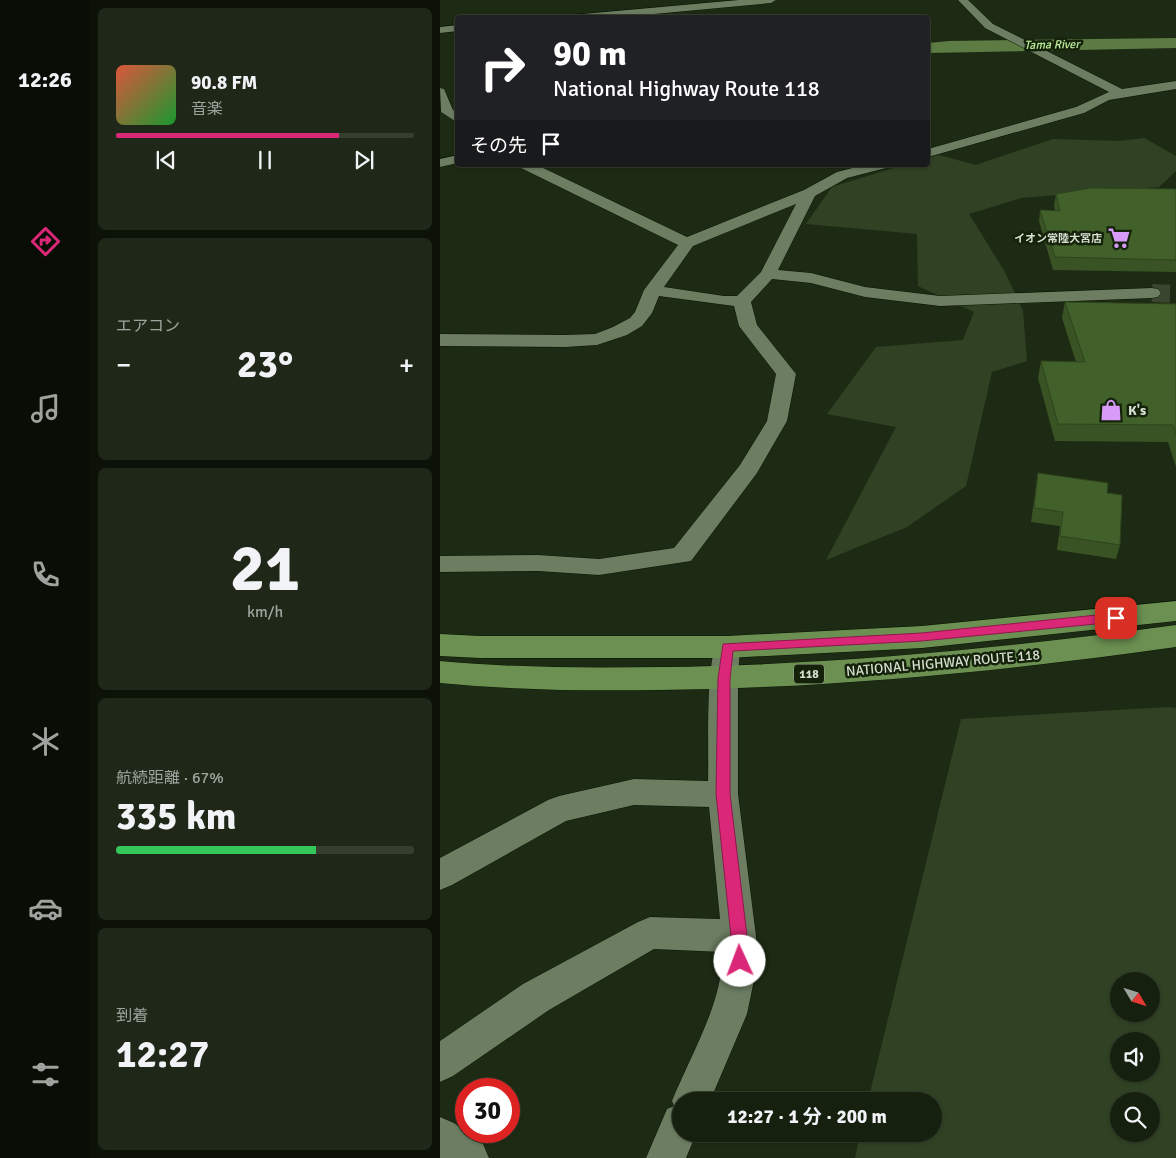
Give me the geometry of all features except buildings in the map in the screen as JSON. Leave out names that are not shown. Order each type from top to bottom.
[{"type":"highway","name":"NATIONAL HIGHWAY ROUTE 118","points":[[440,644],[490,647],[727,647],[922,637],[1176,611]]},
{"type":"highway","name":"NATIONAL HIGHWAY ROUTE 118","points":[[440,672],[467,675],[602,679],[724,679],[928,667],[1064,652],[1176,636]]},
{"type":"street","points":[[605,15],[771,0]]},
{"type":"street","points":[[963,0],[988,26],[1120,93]]},
{"type":"street","points":[[440,30],[455,28]]},
{"type":"street","points":[[930,152],[1080,110],[1105,97],[1176,85]]},
{"type":"street","points":[[440,92],[447,112],[455,117]]},
{"type":"street","points":[[440,163],[455,160]]},
{"type":"street","points":[[530,167],[686,243]]},
{"type":"street","points":[[440,340],[565,341],[597,339],[620,331],[636,322],[643,313],[653,290],[686,243],[809,193],[842,175],[873,167]]},
{"type":"street","points":[[653,290],[724,301],[742,301],[768,274],[809,193]]},
{"type":"street","points":[[768,274],[811,278],[865,292],[940,301],[1152,293]]},
{"type":"street","points":[[440,564],[538,563],[599,567],[682,555],[749,468],[777,421],[786,374],[748,326],[742,301]]},
{"type":"street","points":[[695,1092],[729,1014],[740,961],[739,936],[723,794],[724,679],[727,647]]},
{"type":"street","points":[[440,875],[559,809],[634,792],[723,794]]},
{"type":"street","points":[[440,1063],[536,997],[650,933],[739,936]]},
{"type":"street","points":[[440,1137],[469,1158]]},
{"type":"street","points":[[666,1158],[673,1142]]},
{"type":"green space","points":[[1144,138],[1176,156],[1176,171],[1159,187],[1021,198],[969,214],[1005,272],[1023,311],[1027,361],[992,372],[966,486],[907,527],[826,560],[896,427],[827,414],[876,347],[963,340],[974,312],[918,286],[917,234],[806,224],[832,187],[897,167],[930,167],[930,157],[939,155],[976,165],[1053,139],[1120,141]]},
{"type":"green space","points":[[1176,708],[1176,1158],[855,1158],[858,1142],[942,1142],[942,1092],[870,1092],[961,719]]},
{"type":"waterway","name":"Tama River","points":[[930,48],[1176,43]]},
{"type":"tunnel","points":[[1152,293],[1176,294]]},
{"type":"place","name":"イオン常陸大宮店","points":[[1119,238]]},
{"type":"place","name":"K's","points":[[1111,410]]},
{"type":"route","points":[[740,961],[739,936],[723,794],[724,679],[727,647],[922,637],[1116,618]]}]
